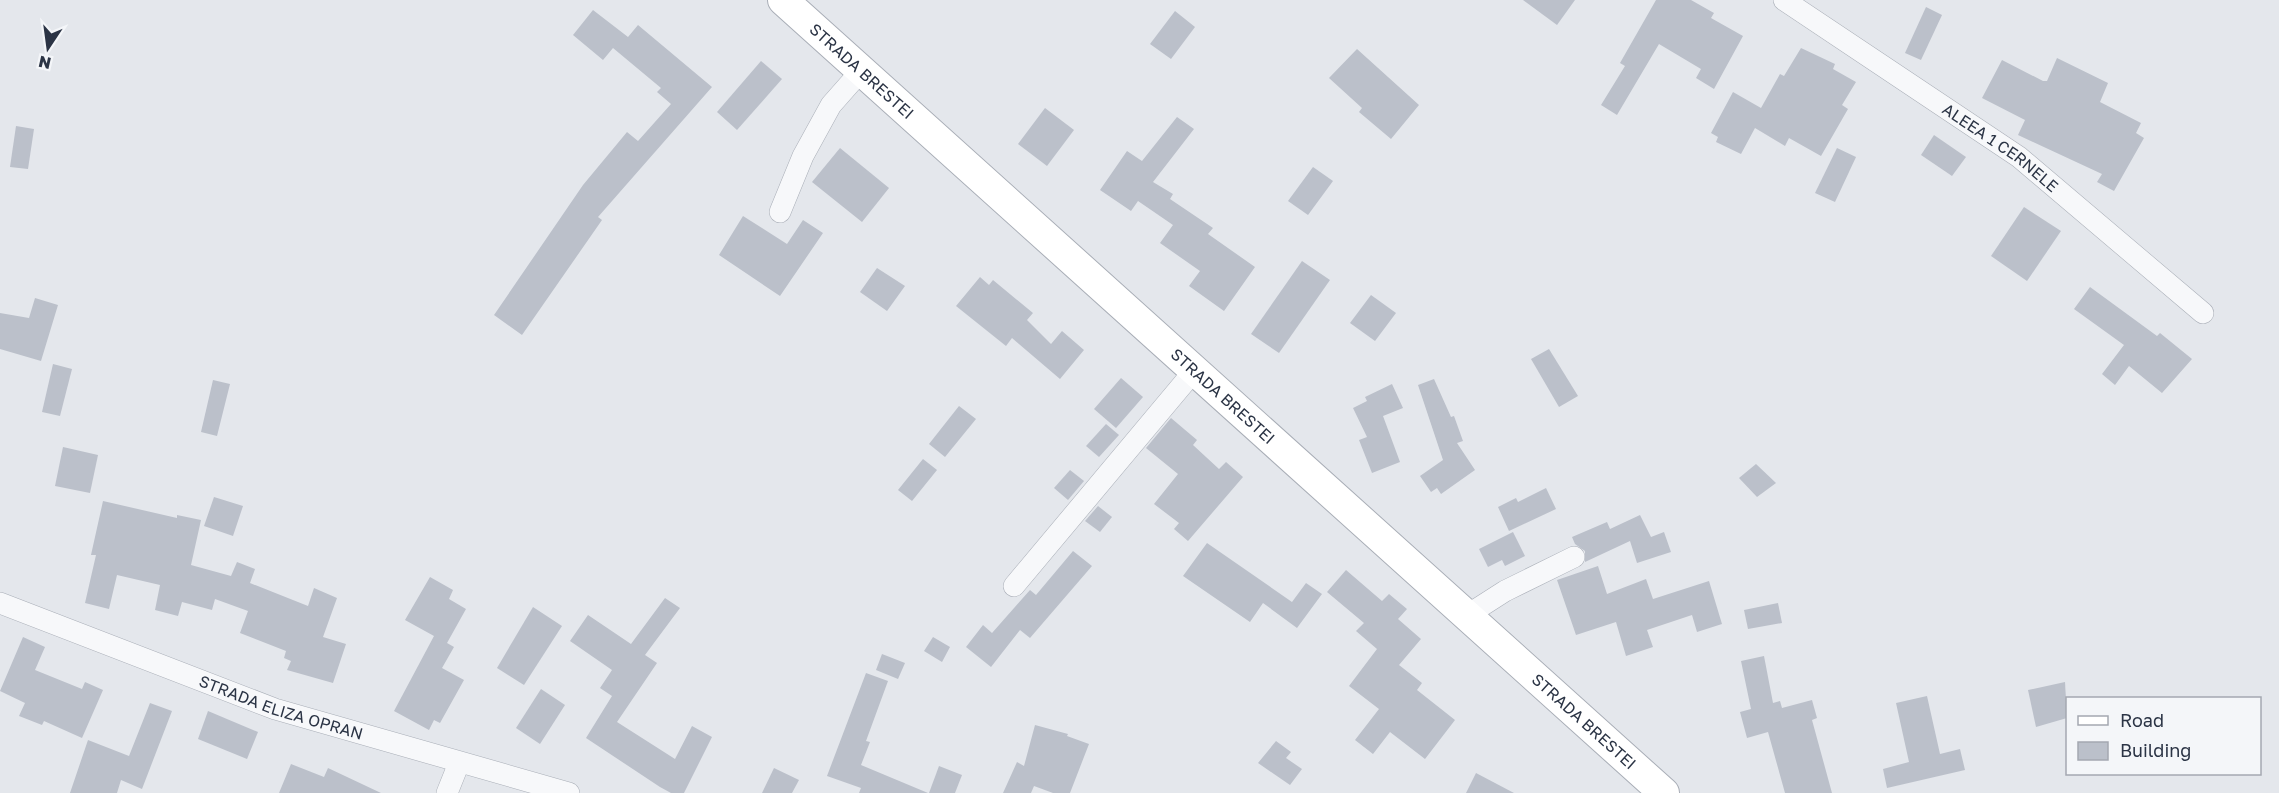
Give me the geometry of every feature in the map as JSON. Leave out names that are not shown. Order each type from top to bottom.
[{"type":"main road","name":"STRADA BRESTEI","points":[[783,0],[1664,793]]},
{"type":"street","name":"ALEEA 1 CERNELE","points":[[1784,0],[2019,156],[2203,313]]},
{"type":"street","points":[[780,212],[803,156],[831,105],[861,70]]},
{"type":"street","points":[[1014,586],[1143,428],[1194,371]]},
{"type":"street","points":[[1466,616],[1505,591],[1574,557]]},
{"type":"street","name":"STRADA ELIZA OPRAN","points":[[0,603],[275,709],[569,793]]},
{"type":"street","points":[[447,793],[459,763]]},
{"type":"building","points":[[1523,0],[1575,0],[1557,25]]},
{"type":"building","points":[[1656,0],[1691,0],[1714,13],[1711,18],[1743,36],[1714,89],[1696,78],[1701,69],[1659,44],[1617,115],[1601,105],[1625,66],[1620,63]]},
{"type":"building","points":[[1926,7],[1942,15],[1921,60],[1905,53]]},
{"type":"building","points":[[593,10],[628,37],[638,25],[712,87],[598,217],[602,220],[522,335],[494,315],[583,185],[627,132],[638,141],[671,104],[657,92],[661,88],[613,48],[603,60],[573,35]]},
{"type":"building","points":[[1175,11],[1195,27],[1171,59],[1150,44]]},
{"type":"building","points":[[1801,48],[1835,64],[1833,69],[1856,82],[1842,105],[1848,109],[1821,156],[1789,138],[1785,146],[1755,128],[1741,154],[1716,142],[1718,137],[1711,133],[1733,92],[1761,108],[1780,74],[1784,76]]},
{"type":"building","points":[[1357,49],[1419,105],[1391,139],[1359,112],[1362,108],[1329,78]]},
{"type":"building","points":[[2057,58],[2108,83],[2100,102],[2141,123],[2136,133],[2144,138],[2114,191],[2097,182],[2102,174],[2018,135],[2025,120],[1982,98],[2002,60],[2047,81]]},
{"type":"building","points":[[761,61],[782,79],[737,130],[717,112]]},
{"type":"building","points":[[1045,108],[1074,130],[1047,166],[1018,144]]},
{"type":"building","points":[[1177,117],[1194,129],[1153,182],[1173,194],[1170,199],[1213,228],[1208,234],[1255,267],[1224,311],[1189,286],[1200,271],[1160,243],[1173,225],[1138,201],[1131,211],[1100,190],[1127,151],[1142,161]]},
{"type":"building","points":[[16,126],[34,129],[28,169],[10,167]]},
{"type":"building","points":[[1934,135],[1966,157],[1952,176],[1921,155]]},
{"type":"building","points":[[840,148],[889,188],[862,222],[812,182]]},
{"type":"building","points":[[1837,148],[1856,157],[1835,202],[1815,193]]},
{"type":"building","points":[[1313,167],[1333,181],[1308,215],[1288,201]]},
{"type":"building","points":[[2024,207],[2061,231],[2027,281],[1991,256]]},
{"type":"building","points":[[743,216],[787,244],[803,220],[823,233],[780,296],[719,255]]},
{"type":"building","points":[[1302,261],[1330,280],[1279,353],[1251,334]]},
{"type":"building","points":[[877,268],[905,286],[887,311],[860,292]]},
{"type":"building","points":[[980,277],[989,285],[993,280],[1033,313],[1027,320],[1051,344],[1062,331],[1084,350],[1060,379],[1012,338],[1006,346],[956,306]]},
{"type":"building","points":[[2090,287],[2157,336],[2160,333],[2192,359],[2162,393],[2129,366],[2115,385],[2102,374],[2124,345],[2074,309]]},
{"type":"building","points":[[1371,295],[1396,313],[1375,341],[1350,323]]},
{"type":"building","points":[[35,298],[58,305],[41,361],[0,349],[0,313],[29,318]]},
{"type":"building","points":[[1549,349],[1578,396],[1559,407],[1531,359]]},
{"type":"building","points":[[53,364],[72,369],[60,416],[42,412]]},
{"type":"building","points":[[1121,378],[1143,397],[1116,428],[1094,409]]},
{"type":"building","points":[[1434,379],[1451,417],[1454,416],[1463,441],[1457,443],[1475,470],[1441,494],[1437,488],[1431,492],[1420,476],[1443,460],[1418,385]]},
{"type":"building","points":[[213,380],[230,384],[217,436],[201,432]]},
{"type":"building","points":[[1392,384],[1403,408],[1383,416],[1400,462],[1372,473],[1359,440],[1367,437],[1353,408],[1367,401],[1365,397]]},
{"type":"building","points":[[959,406],[976,419],[945,457],[929,444]]},
{"type":"building","points":[[1171,418],[1197,440],[1193,445],[1219,469],[1226,462],[1243,477],[1188,541],[1174,529],[1179,523],[1154,504],[1178,474],[1146,448]]},
{"type":"building","points":[[1106,424],[1119,435],[1099,457],[1086,446]]},
{"type":"building","points":[[63,447],[98,455],[90,493],[55,486]]},
{"type":"building","points":[[923,459],[937,470],[912,501],[898,490]]},
{"type":"building","points":[[1756,464],[1776,483],[1757,497],[1739,478]]},
{"type":"building","points":[[1070,470],[1084,481],[1068,500],[1054,488]]},
{"type":"building","points":[[1546,488],[1556,509],[1509,531],[1498,507],[1516,498],[1518,502]]},
{"type":"building","points":[[214,497],[243,506],[233,536],[204,526]]},
{"type":"building","points":[[103,501],[177,518],[177,515],[201,520],[191,565],[231,576],[237,562],[255,569],[250,583],[308,606],[314,588],[337,598],[323,637],[346,644],[333,683],[287,670],[291,661],[284,658],[286,651],[240,633],[248,611],[215,599],[212,610],[182,602],[178,616],[155,610],[160,585],[117,575],[109,609],[85,603],[96,555],[91,555]]},
{"type":"building","points":[[1098,506],[1112,517],[1100,532],[1085,521]]},
{"type":"building","points":[[1640,515],[1651,537],[1664,532],[1671,552],[1637,563],[1630,541],[1585,562],[1585,551],[1575,544],[1572,537],[1607,522],[1610,529]]},
{"type":"building","points":[[1513,532],[1525,556],[1505,566],[1502,560],[1488,567],[1479,549]]},
{"type":"building","points":[[1207,543],[1292,602],[1306,583],[1322,594],[1297,628],[1263,603],[1250,622],[1183,576]]},
{"type":"building","points":[[1073,551],[1092,566],[1030,638],[1020,630],[991,667],[966,647],[983,625],[992,633],[1030,590],[1036,595]]},
{"type":"building","points":[[1598,566],[1607,594],[1646,579],[1653,599],[1709,581],[1722,624],[1697,632],[1692,615],[1647,630],[1653,647],[1626,656],[1616,622],[1576,635],[1557,580]]},
{"type":"building","points":[[1346,570],[1382,601],[1389,594],[1407,609],[1398,619],[1421,639],[1399,665],[1422,683],[1417,690],[1455,720],[1425,759],[1390,732],[1373,754],[1355,740],[1379,709],[1349,686],[1377,649],[1356,631],[1364,623],[1327,592]]},
{"type":"building","points":[[430,577],[453,590],[449,599],[466,609],[447,643],[454,647],[442,668],[464,680],[440,723],[434,720],[429,730],[394,711],[434,636],[405,620]]},
{"type":"building","points":[[665,598],[680,608],[645,655],[657,663],[617,722],[675,759],[692,726],[712,737],[684,793],[671,793],[660,787],[586,738],[612,696],[600,688],[612,670],[570,641],[588,615],[631,644]]},
{"type":"building","points":[[1778,603],[1782,623],[1748,629],[1744,610]]},
{"type":"building","points":[[533,607],[562,626],[524,685],[497,668]]},
{"type":"building","points":[[23,637],[45,647],[35,670],[82,689],[85,682],[103,690],[82,738],[44,721],[42,725],[19,716],[25,703],[0,691]]},
{"type":"building","points":[[933,637],[950,647],[942,662],[924,651]]},
{"type":"building","points":[[882,654],[905,663],[898,679],[876,670]]},
{"type":"building","points":[[1764,656],[1773,703],[1780,701],[1782,708],[1812,700],[1817,718],[1812,720],[1832,793],[1785,793],[1768,732],[1747,738],[1740,712],[1751,709],[1741,661]]},
{"type":"building","points":[[866,673],[888,681],[866,741],[870,742],[861,765],[928,793],[859,793],[861,788],[827,776]]},
{"type":"building","points":[[2065,682],[2066,718],[2036,727],[2028,690]]},
{"type":"building","points":[[541,689],[565,705],[540,744],[516,728]]},
{"type":"building","points":[[1927,696],[1940,754],[1960,749],[1965,770],[1887,788],[1883,769],[1909,762],[1896,703]]},
{"type":"building","points":[[150,703],[172,711],[142,789],[121,780],[117,793],[70,793],[88,740],[129,756]]},
{"type":"building","points":[[208,711],[258,732],[247,759],[198,739]]},
{"type":"building","points":[[1035,725],[1068,734],[1067,736],[1089,744],[1070,793],[1053,793],[1034,786],[1031,793],[1003,793],[1017,762],[1024,766]]},
{"type":"building","points":[[1276,741],[1291,752],[1286,758],[1302,769],[1290,785],[1258,763]]},
{"type":"building","points":[[291,764],[324,777],[328,768],[381,793],[279,793]]},
{"type":"building","points":[[939,766],[962,775],[955,793],[929,793]]},
{"type":"building","points":[[774,768],[799,780],[792,793],[762,793]]},
{"type":"building","points":[[1476,773],[1514,793],[1466,793]]}]
